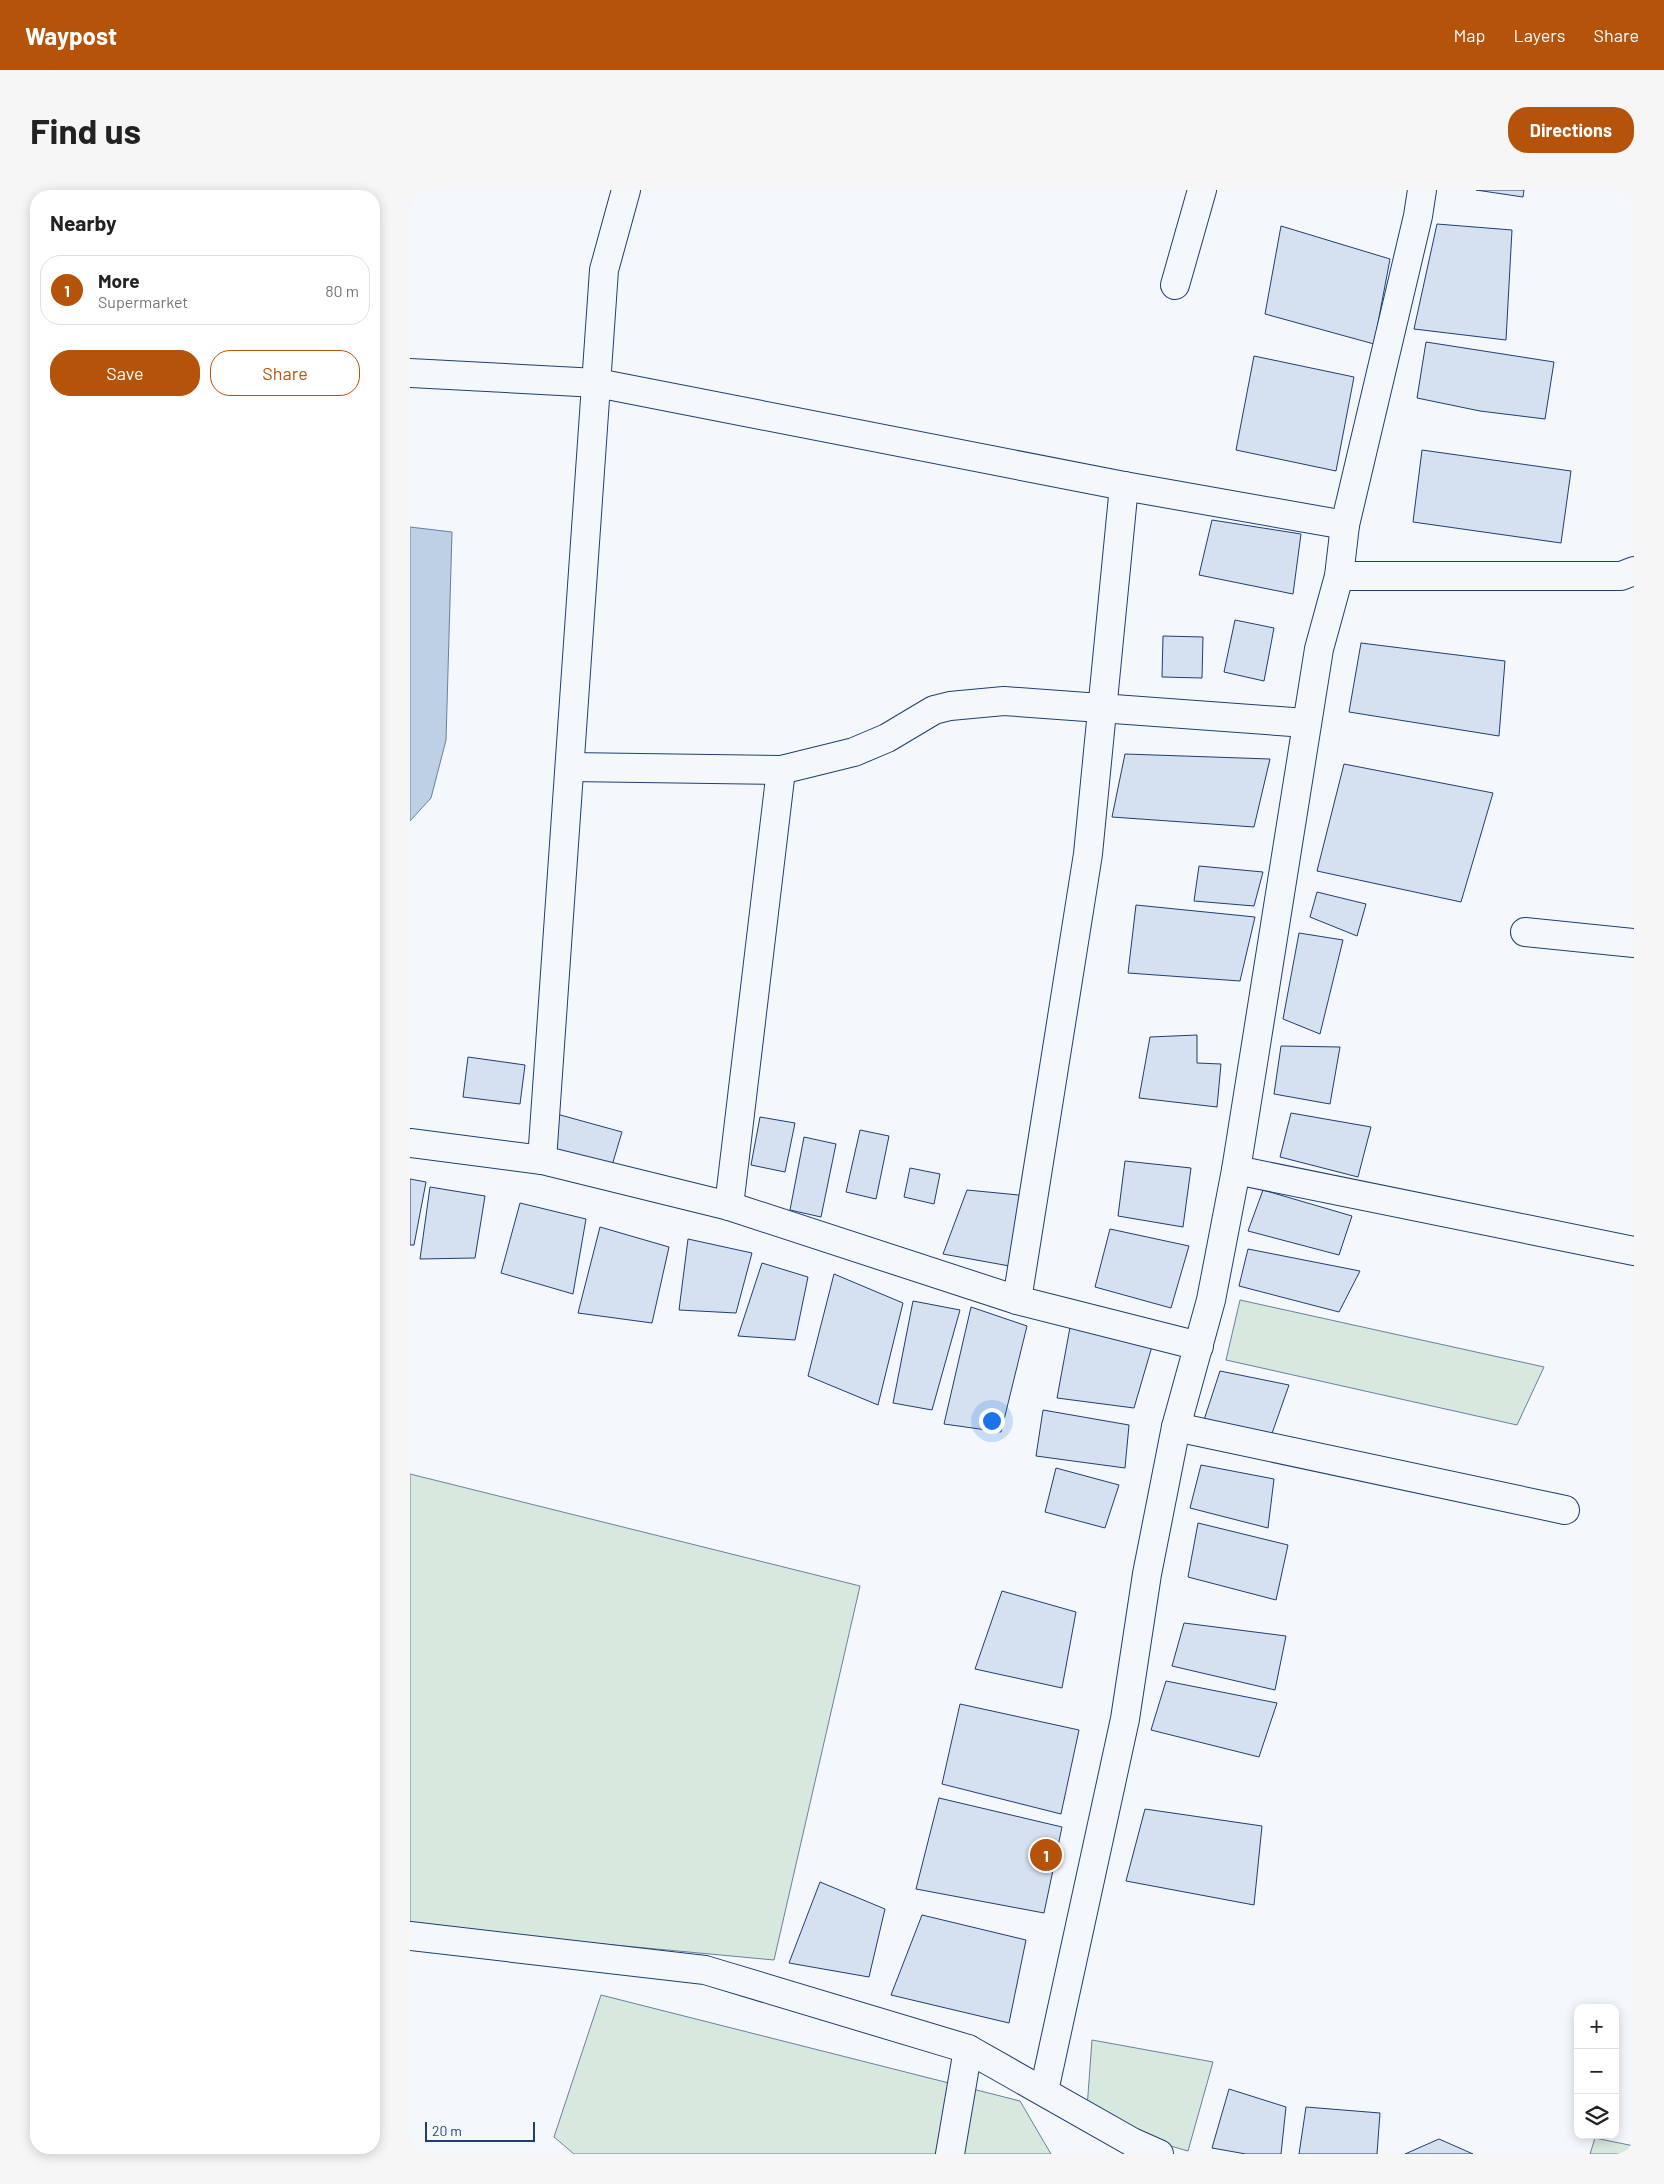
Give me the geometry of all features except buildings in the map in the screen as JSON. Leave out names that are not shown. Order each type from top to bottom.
[{"type":"street","points":[[542,1160],[604,270],[626,190]]},
{"type":"street","points":[[1175,285],[1202,190]]},
{"type":"street","points":[[1044,2091],[1125,1719],[1147,1574],[1176,1427],[1211,1300],[1236,1170],[1319,648],[1339,576],[1346,525],[1418,216],[1422,190]]},
{"type":"street","points":[[410,373],[597,383],[1124,486],[1346,525]]},
{"type":"street","points":[[1016,1300],[1088,854],[1124,486]]},
{"type":"street","points":[[1339,576],[1621,576],[1634,571]]},
{"type":"street","points":[[570,768],[781,770],[854,752],[887,738],[934,710],[950,706],[1004,701],[1306,723]]},
{"type":"street","points":[[729,1206],[781,770]]},
{"type":"street","points":[[1525,932],[1634,943]]},
{"type":"street","points":[[410,1143],[542,1160],[729,1206],[1016,1300],[1199,1346]]},
{"type":"street","points":[[1236,1170],[1634,1250]]},
{"type":"street","points":[[1176,1427],[1565,1510]]},
{"type":"street","points":[[410,1936],[705,1970],[968,2050],[1132,2142],[1158,2154]]},
{"type":"street","points":[[950,2154],[968,2050]]},
{"type":"shaded area","points":[[1240,1300],[1544,1367],[1517,1425],[1226,1360]]},
{"type":"shaded area","points":[[410,1474],[860,1586],[774,1960],[410,1926]]},
{"type":"shaded area","points":[[601,1995],[1020,2101],[1051,2154],[574,2154],[554,2137]]},
{"type":"shaded area","points":[[1092,2040],[1213,2062],[1188,2151],[1086,2122]]},
{"type":"shaded area","points":[[1595,2139],[1634,2146],[1634,2154],[1590,2154]]},
{"type":"water","points":[[410,527],[452,532],[446,740],[431,798],[410,821]]},
{"type":"place","name":"More","points":[[1046,1855]]}]
